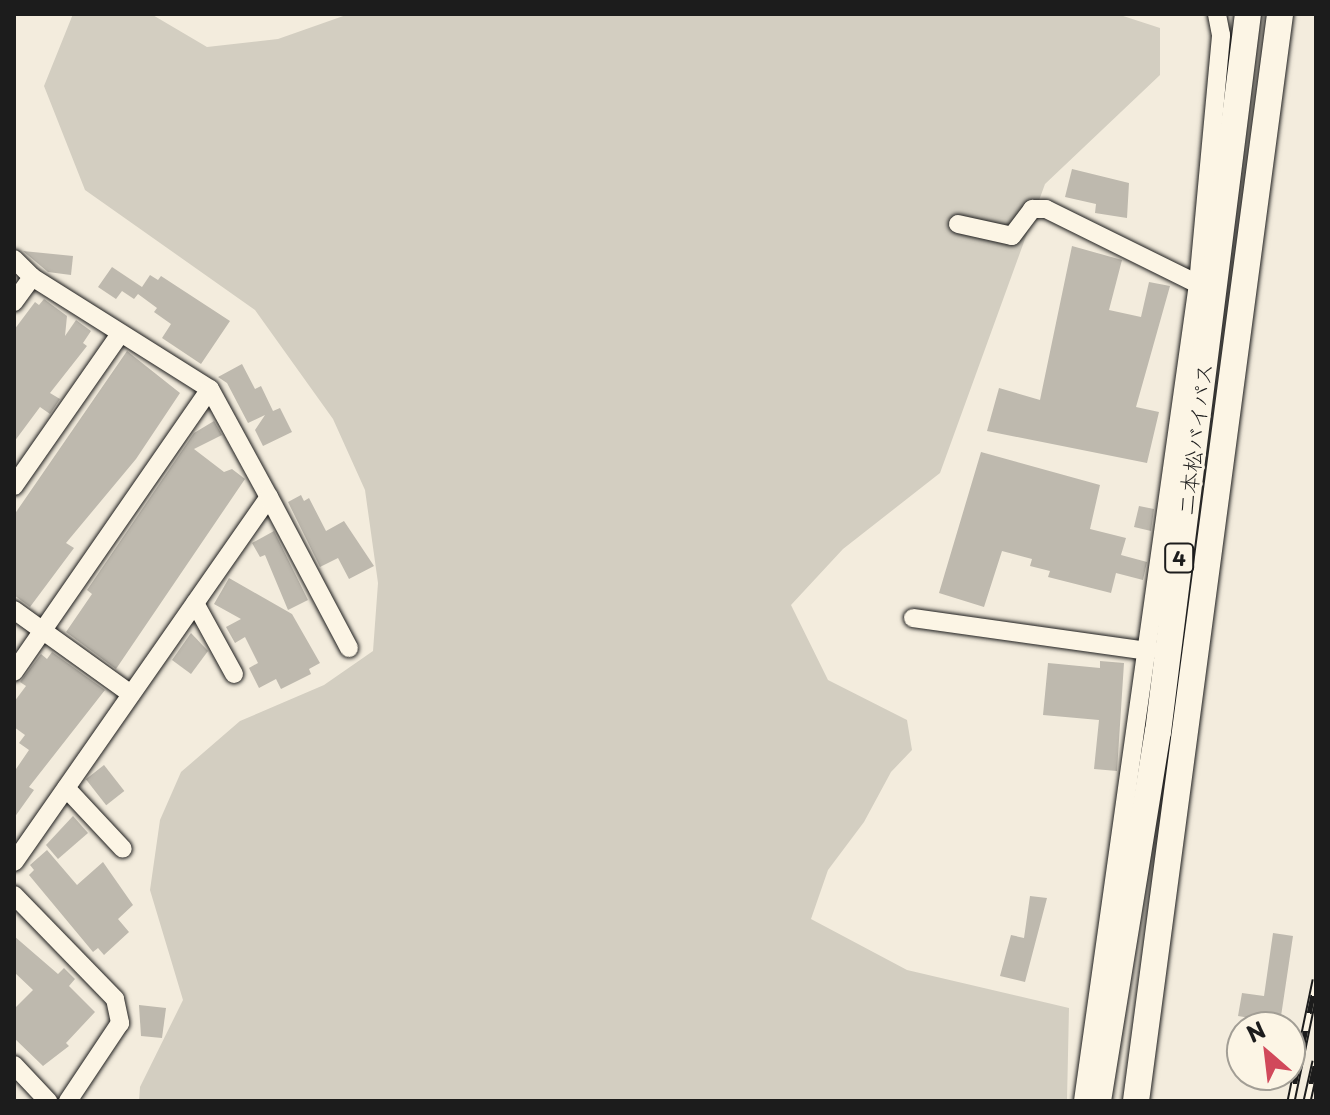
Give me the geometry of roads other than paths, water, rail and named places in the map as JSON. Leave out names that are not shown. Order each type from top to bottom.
[{"type":"highway","name":"二本松バイパス","points":[[1098,1101],[1158,732],[1248,14]]},
{"type":"highway","name":"二本松バイパス","points":[[1136,1101],[1280,14]]},
{"type":"street","points":[[1083,1101],[1149,651],[1198,284],[1221,35],[1217,14]]},
{"type":"street","points":[[958,224],[1012,236],[1032,209],[1046,209],[1198,284]]},
{"type":"street","points":[[14,259],[32,277],[210,389],[349,648]]},
{"type":"street","points":[[14,302],[32,277]]},
{"type":"street","points":[[14,486],[120,334]]},
{"type":"street","points":[[14,672],[210,389]]},
{"type":"street","points":[[14,862],[269,497]]},
{"type":"street","points":[[195,603],[234,674]]},
{"type":"street","points":[[14,610],[131,694]]},
{"type":"street","points":[[913,618],[1149,651]]},
{"type":"street","points":[[66,788],[123,849]]},
{"type":"street","points":[[14,895],[115,999],[120,1023],[68,1101]]},
{"type":"street","points":[[14,1065],[48,1101]]},
{"type":"railway","points":[[1291,1101],[1316,980]]},
{"type":"railway","points":[[1307,1101],[1316,1061]]}]
